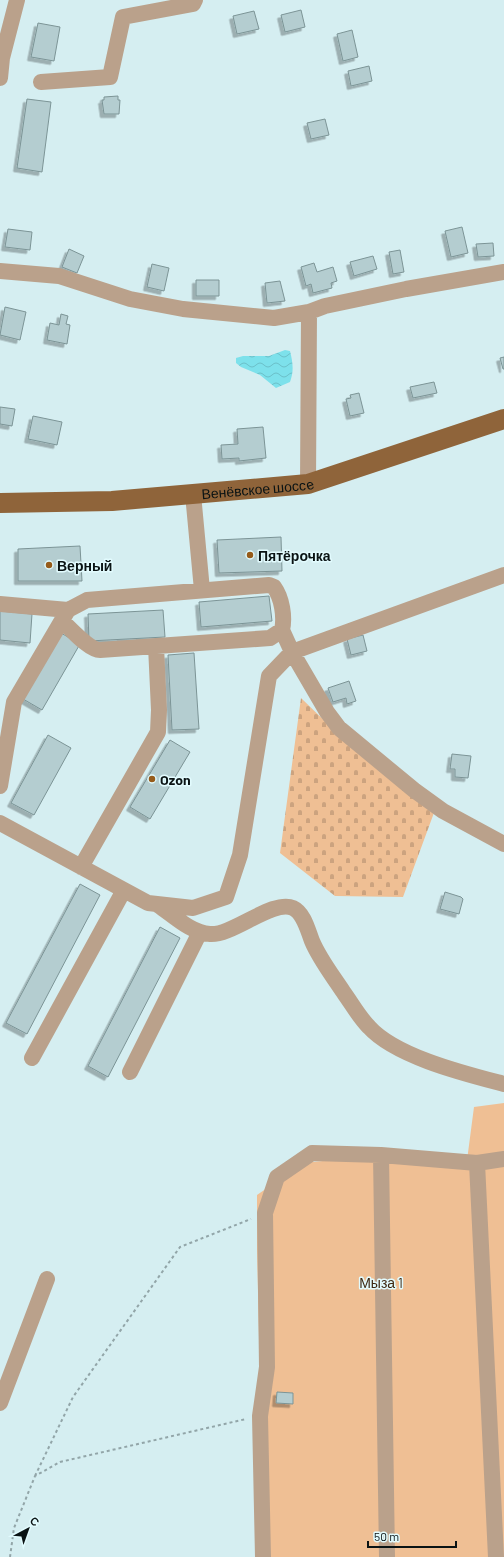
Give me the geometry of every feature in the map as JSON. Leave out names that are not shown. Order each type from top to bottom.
[{"type":"main road","name":"Венёвское шоссе","points":[[0,503],[112,501],[308,484],[504,419]]},
{"type":"street","points":[[0,78],[1,58],[17,0]]},
{"type":"street","points":[[41,82],[110,76],[123,17],[193,4],[195,0]]},
{"type":"street","points":[[0,270],[59,276],[130,299],[183,309],[274,318],[309,312],[325,306],[398,290],[504,272]]},
{"type":"street","points":[[308,484],[309,312]]},
{"type":"street","points":[[193,494],[202,590]]},
{"type":"street","points":[[0,823],[148,903],[193,908],[226,897],[240,855],[269,676],[292,652],[504,575]]},
{"type":"street","points":[[0,786],[14,702],[65,615],[87,600],[259,585],[274,587],[280,600],[283,624],[282,630],[292,652],[327,712],[339,728],[414,790],[443,811],[504,844]]},
{"type":"street","points":[[0,604],[65,615],[95,650],[270,638],[282,630]]},
{"type":"street","points":[[81,867],[158,732],[159,710],[156,646]]},
{"type":"street","points":[[32,1058],[124,890]]},
{"type":"street","points":[[157,904],[184,924],[200,932],[211,934],[275,909],[288,907],[294,909],[301,916],[325,965],[359,1015],[377,1035],[406,1052],[436,1064],[504,1084]]},
{"type":"street","points":[[130,1072],[200,932]]},
{"type":"street","points":[[263,1557],[260,1416],[267,1367],[265,1212],[277,1177],[312,1153],[381,1155],[477,1162],[504,1159]]},
{"type":"street","points":[[381,1155],[387,1557]]},
{"type":"street","points":[[477,1162],[496,1557]]},
{"type":"street","points":[[0,1403],[47,1279]]},
{"type":"path","points":[[10,1557],[14,1528],[35,1476],[73,1397],[180,1247],[265,1212]]},
{"type":"path","points":[[35,1476],[60,1462],[260,1416]]},
{"type":"green space","points":[[301,698],[333,729],[435,810],[403,897],[335,896],[280,853]]},
{"type":"green space","name":"Мыза 1","points":[[504,1103],[504,1557],[264,1557],[257,1195],[303,1163],[371,1156],[466,1168],[474,1107]]},
{"type":"water","points":[[285,350],[290,351],[293,367],[292,374],[290,382],[276,388],[260,375],[241,367],[236,363],[236,358],[243,356],[269,356]]},
{"type":"building","points":[[301,10],[305,27],[285,32],[281,15]]},
{"type":"building","points":[[254,11],[259,29],[237,34],[233,16]]},
{"type":"building","points":[[38,23],[60,27],[54,61],[31,57]]},
{"type":"building","points":[[352,30],[358,57],[343,61],[337,34]]},
{"type":"building","points":[[369,66],[372,81],[351,86],[348,71]]},
{"type":"building","points":[[118,96],[118,100],[120,100],[119,114],[104,114],[102,100],[104,100],[104,97]]},
{"type":"building","points":[[27,99],[51,102],[42,172],[17,168]]},
{"type":"building","points":[[325,119],[329,135],[311,139],[307,123]]},
{"type":"building","points":[[462,227],[468,253],[451,257],[445,231]]},
{"type":"building","points":[[8,229],[32,232],[30,250],[5,247]]},
{"type":"building","points":[[493,243],[494,256],[478,257],[476,244]]},
{"type":"building","points":[[69,249],[84,256],[77,273],[62,267]]},
{"type":"building","points":[[400,250],[404,272],[393,274],[389,252]]},
{"type":"building","points":[[373,256],[377,269],[354,276],[350,262]]},
{"type":"building","points":[[314,263],[317,272],[333,267],[337,281],[331,283],[332,288],[313,293],[311,284],[306,286],[301,267]]},
{"type":"building","points":[[152,264],[169,268],[164,291],[147,287]]},
{"type":"building","points":[[196,280],[219,280],[219,296],[196,296]]},
{"type":"building","points":[[280,281],[285,301],[267,303],[265,283]]},
{"type":"building","points":[[5,307],[26,312],[20,340],[0,335]]},
{"type":"building","points":[[61,314],[68,316],[66,324],[70,325],[67,344],[47,340],[50,323],[59,325]]},
{"type":"building","points":[[504,357],[504,369],[503,369],[500,358]]},
{"type":"building","points":[[434,382],[437,393],[413,398],[410,387]]},
{"type":"building","points":[[359,393],[364,413],[350,416],[346,399],[351,398],[350,395]]},
{"type":"building","points":[[0,407],[15,409],[12,426],[0,424]]},
{"type":"building","points":[[33,416],[62,422],[57,445],[28,439]]},
{"type":"building","points":[[263,427],[266,458],[239,461],[239,458],[222,459],[221,445],[238,444],[237,429]]},
{"type":"building","name":"Пятёрочка","points":[[281,537],[282,571],[219,573],[217,540]]},
{"type":"building","name":"Верный","points":[[80,546],[82,581],[18,581],[18,549]]},
{"type":"building","points":[[269,596],[272,621],[201,627],[199,602]]},
{"type":"building","points":[[163,610],[165,637],[89,641],[88,614]]},
{"type":"building","points":[[0,611],[32,614],[30,643],[0,640]]},
{"type":"building","points":[[61,633],[80,644],[42,710],[23,699]]},
{"type":"building","points":[[363,635],[367,651],[351,655],[347,639]]},
{"type":"building","points":[[194,653],[199,729],[172,730],[168,655]]},
{"type":"building","points":[[349,681],[356,701],[347,704],[346,698],[333,702],[328,688]]},
{"type":"building","points":[[48,735],[71,748],[34,815],[11,803]]},
{"type":"building","points":[[170,740],[190,752],[150,819],[130,807]]},
{"type":"building","points":[[452,754],[471,756],[468,778],[455,777],[455,769],[450,769]]},
{"type":"building","points":[[80,884],[100,895],[27,1034],[6,1023]]},
{"type":"building","points":[[445,892],[463,899],[459,914],[440,909]]},
{"type":"building","points":[[160,927],[180,938],[108,1077],[88,1066]]},
{"type":"building","points":[[277,1392],[293,1393],[293,1404],[276,1403]]},
{"type":"place","name":"Пятёрочка","points":[[250,555]]},
{"type":"place","name":"Верный","points":[[49,565]]},
{"type":"place","name":"Ozon","points":[[152,779]]}]
